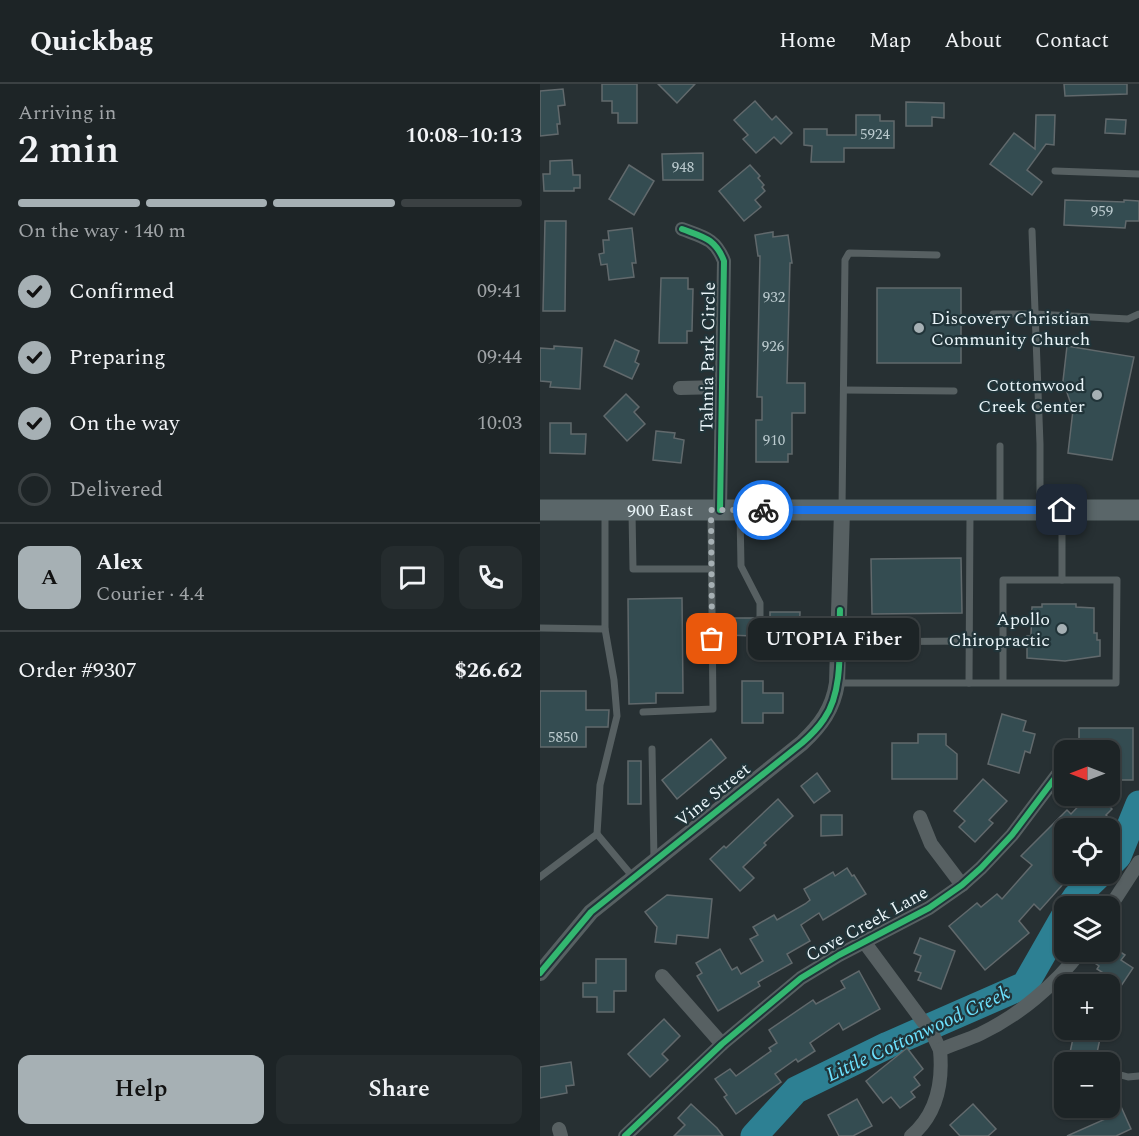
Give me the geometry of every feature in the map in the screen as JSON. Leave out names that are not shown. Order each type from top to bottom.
[{"type":"main road","name":"900 East","points":[[540,510],[1139,510]]},
{"type":"street","name":"Tahnia Park Circle","points":[[682,229],[711,240],[719,248],[724,261],[722,387],[724,510]]},
{"type":"street","points":[[680,388],[722,387]]},
{"type":"street","name":"Vine Street","points":[[540,973],[591,912],[814,732],[831,708],[837,683],[842,510]]},
{"type":"street","name":"Cove Creek Lane","points":[[625,1136],[722,1044],[801,978],[839,955],[929,908],[962,885],[1012,836],[1054,779]]},
{"type":"street","points":[[920,817],[931,844],[962,885]]},
{"type":"street","points":[[1117,896],[1139,862]]},
{"type":"street","points":[[865,943],[933,1035],[940,1050],[942,1068],[940,1085],[935,1103],[919,1134]]},
{"type":"street","points":[[940,1050],[981,1033],[1007,1018],[1053,983],[1071,962]]},
{"type":"street","points":[[662,975],[722,1044]]},
{"type":"lane","points":[[1055,171],[1139,174]]},
{"type":"lane","points":[[1032,231],[1040,444],[1040,510]]},
{"type":"lane","points":[[842,510],[844,260],[849,253],[937,255]]},
{"type":"lane","points":[[993,314],[1128,319],[1139,314]]},
{"type":"lane","points":[[844,390],[954,391]]},
{"type":"lane","points":[[999,510],[1000,446]]},
{"type":"lane","points":[[605,510],[605,629],[614,680],[617,716],[600,785],[597,834],[633,877]]},
{"type":"lane","points":[[632,510],[633,569],[711,569]]},
{"type":"lane","points":[[643,712],[713,709],[711,569],[724,510]]},
{"type":"lane","points":[[724,510],[741,566],[760,603],[760,648],[970,641]]},
{"type":"lane","points":[[969,682],[970,510]]},
{"type":"lane","points":[[1062,510],[1062,580]]},
{"type":"lane","points":[[837,683],[1116,683],[1117,580],[1003,580],[1003,682]]},
{"type":"lane","points":[[540,628],[605,629]]},
{"type":"lane","points":[[652,749],[654,862]]},
{"type":"lane","points":[[540,877],[597,834]]},
{"type":"lane","points":[[1120,1075],[1139,1076]]},
{"type":"building","points":[[602,84],[637,84],[637,123],[618,123],[618,113],[612,113],[612,101],[602,101]]},
{"type":"building","points":[[658,84],[695,84],[677,103]]},
{"type":"building","points":[[1064,84],[1127,84],[1127,94],[1065,96]]},
{"type":"building","points":[[563,89],[565,105],[558,106],[560,124],[557,124],[558,134],[540,136],[540,91]]},
{"type":"building","points":[[755,101],[772,120],[776,116],[792,133],[781,144],[774,137],[756,153],[743,139],[748,135],[734,120]]},
{"type":"building","points":[[906,102],[944,103],[944,118],[932,117],[932,126],[906,126]]},
{"type":"building","points":[[856,115],[880,115],[880,121],[894,121],[894,148],[844,148],[844,162],[811,162],[812,146],[804,145],[804,129],[827,129],[827,135],[856,135]]},
{"type":"building","points":[[1036,115],[1055,115],[1054,145],[1046,144],[1027,170],[1042,182],[1032,195],[990,164],[1014,133],[1035,149]]},
{"type":"building","points":[[1106,119],[1126,120],[1125,134],[1105,133]]},
{"type":"building","points":[[703,153],[703,180],[663,180],[662,154]]},
{"type":"building","points":[[572,160],[573,175],[580,175],[580,188],[574,188],[574,191],[544,191],[543,174],[550,174],[550,161]]},
{"type":"building","points":[[629,165],[654,181],[634,215],[609,199]]},
{"type":"building","points":[[750,165],[760,176],[758,178],[764,185],[762,187],[765,191],[755,200],[761,207],[744,221],[719,191]]},
{"type":"building","points":[[1065,200],[1139,201],[1139,221],[1126,221],[1125,228],[1064,225]]},
{"type":"building","points":[[545,221],[566,221],[565,311],[543,311]]},
{"type":"building","points":[[632,228],[636,263],[632,263],[634,277],[609,280],[607,264],[601,265],[599,254],[604,253],[603,240],[609,240],[608,231]]},
{"type":"building","points":[[773,232],[773,237],[788,235],[792,263],[790,263],[787,383],[805,383],[805,413],[792,413],[792,454],[788,454],[788,462],[756,462],[756,420],[762,420],[762,397],[757,397],[760,256],[758,256],[755,235]]},
{"type":"building","points":[[661,278],[688,278],[688,289],[693,289],[692,331],[687,331],[687,343],[659,343]]},
{"type":"building","points":[[877,288],[961,288],[961,363],[877,363]]},
{"type":"building","points":[[615,340],[639,351],[635,362],[639,364],[632,379],[604,366]]},
{"type":"building","points":[[554,346],[582,348],[580,389],[550,387],[551,382],[540,381],[540,348],[554,349]]},
{"type":"building","name":"Cottonwood Creek Center","points":[[1067,346],[1134,357],[1112,460],[1068,453],[1073,410],[1063,381]]},
{"type":"building","points":[[626,394],[639,407],[634,412],[645,424],[627,441],[604,416]]},
{"type":"building","points":[[550,423],[571,423],[571,434],[586,434],[585,454],[550,453]]},
{"type":"building","points":[[656,431],[675,433],[674,438],[684,440],[681,463],[653,460]]},
{"type":"building","points":[[961,558],[962,613],[872,614],[871,559]]},
{"type":"building","points":[[682,598],[683,693],[656,693],[656,703],[629,704],[628,599]]},
{"type":"building","name":"Apollo Chiropractic","points":[[1042,604],[1076,604],[1076,607],[1094,608],[1094,633],[1097,633],[1097,640],[1100,640],[1100,656],[1065,661],[1027,658],[1027,636],[1031,636],[1032,607],[1042,607]]},
{"type":"building","points":[[770,612],[800,612],[799,636],[766,636],[766,618],[770,618]]},
{"type":"building","points":[[727,618],[754,618],[754,636],[727,635]]},
{"type":"building","points":[[742,681],[763,681],[763,693],[783,693],[783,713],[763,713],[763,723],[742,723]]},
{"type":"building","points":[[540,691],[586,691],[586,710],[609,710],[608,727],[586,727],[586,747],[540,747]]},
{"type":"building","points":[[1002,714],[1026,721],[1023,731],[1035,734],[1030,753],[1025,751],[1019,773],[988,764]]},
{"type":"building","points":[[1079,728],[1133,728],[1133,780],[1120,780],[1120,740],[1079,740]]},
{"type":"building","points":[[918,734],[946,734],[946,745],[957,754],[957,779],[892,779],[892,743],[918,743]]},
{"type":"building","points":[[711,739],[726,758],[677,799],[662,780]]},
{"type":"building","points":[[628,761],[641,761],[641,804],[628,804]]},
{"type":"building","points":[[817,773],[830,791],[814,803],[801,786]]},
{"type":"building","points":[[983,779],[1007,801],[989,820],[993,823],[975,842],[959,827],[965,821],[954,811]]},
{"type":"building","points":[[778,799],[793,816],[764,843],[766,845],[743,867],[754,878],[740,891],[710,859],[724,846],[726,848]]},
{"type":"building","points":[[1079,806],[1109,806],[1112,809],[1106,815],[1109,818],[1059,818],[1067,810],[1071,814]]},
{"type":"building","points":[[821,815],[842,815],[842,835],[821,836]]},
{"type":"building","points":[[1054,823],[1054,884],[1063,884],[1040,910],[1034,904],[1019,921],[1029,933],[985,970],[949,926],[977,903],[981,907],[997,894],[1002,899],[1032,865],[1021,856]]},
{"type":"building","points":[[847,868],[866,894],[823,920],[819,913],[801,925],[810,941],[787,954],[792,963],[758,982],[760,986],[718,1011],[697,976],[702,973],[696,963],[720,949],[732,970],[737,967],[741,974],[763,961],[750,939],[758,935],[753,927],[774,915],[777,920],[805,904],[810,900],[804,889],[833,872],[835,876]]},
{"type":"building","points":[[667,895],[712,899],[708,938],[677,935],[676,944],[655,942],[657,927],[645,912]]},
{"type":"building","points":[[920,938],[955,951],[941,989],[918,980],[921,973],[915,971],[921,956],[914,953]]},
{"type":"building","points":[[1120,952],[1125,955],[1121,960],[1133,968],[1120,988],[1120,974],[1105,974],[1097,969],[1099,966],[1093,962],[1120,962]]},
{"type":"building","points":[[596,959],[626,959],[626,991],[614,991],[614,1012],[597,1012],[597,997],[583,997],[583,983],[596,983]]},
{"type":"building","points":[[859,971],[880,1009],[843,1030],[839,1023],[810,1043],[815,1051],[798,1062],[796,1059],[775,1074],[781,1082],[736,1114],[724,1097],[727,1095],[715,1079],[730,1069],[736,1076],[771,1051],[769,1048],[777,1043],[769,1030],[813,1000],[816,1004],[845,988],[841,981]]},
{"type":"building","points":[[664,1019],[680,1036],[662,1054],[668,1060],[650,1077],[628,1054]]},
{"type":"building","points":[[1073,1040],[1100,1040],[1097,1052],[1070,1052]]},
{"type":"building","points":[[907,1048],[923,1069],[914,1077],[920,1085],[911,1092],[915,1097],[900,1108],[891,1097],[883,1103],[866,1081]]},
{"type":"building","points":[[571,1062],[574,1085],[566,1086],[567,1093],[540,1098],[540,1067]]},
{"type":"building","points":[[857,1099],[872,1126],[853,1136],[839,1136],[828,1115]]},
{"type":"building","points":[[691,1104],[723,1136],[674,1136],[685,1125],[678,1118]]},
{"type":"building","points":[[973,1104],[996,1129],[988,1136],[960,1136],[950,1125]]},
{"type":"building","points":[[1120,1104],[1131,1129],[1116,1136],[1067,1136],[1108,1118],[1120,1118]]},
{"type":"waterway","name":"Little Cottonwood Creek","points":[[1120,851],[1139,804]]},
{"type":"waterway","name":"Little Cottonwood Creek","points":[[1077,896],[1090,884]]},
{"type":"waterway","name":"Little Cottonwood Creek","points":[[754,1136],[796,1090],[888,1045],[1025,985],[1054,934]]},
{"type":"cycle path","points":[[682,229],[712,243],[717,247],[724,261],[720,510]]},
{"type":"cycle path","points":[[540,973],[591,912],[802,743],[819,726],[830,708],[838,681],[840,610]]},
{"type":"cycle path","points":[[625,1136],[722,1044],[801,978],[839,955],[929,908],[962,885],[1012,835],[1054,779]]},
{"type":"way so far","points":[[712,639],[711,510],[763,510]]},
{"type":"place","name":"Discovery Christian Community Church","points":[[919,328]]},
{"type":"place","name":"Cottonwood Creek Center","points":[[1097,395]]},
{"type":"place","name":"Apollo Chiropractic","points":[[1062,629]]},
{"type":"place","name":"UTOPIA Fiber","points":[[712,639]]},
{"type":"route","points":[[763,510],[1062,510]]}]
